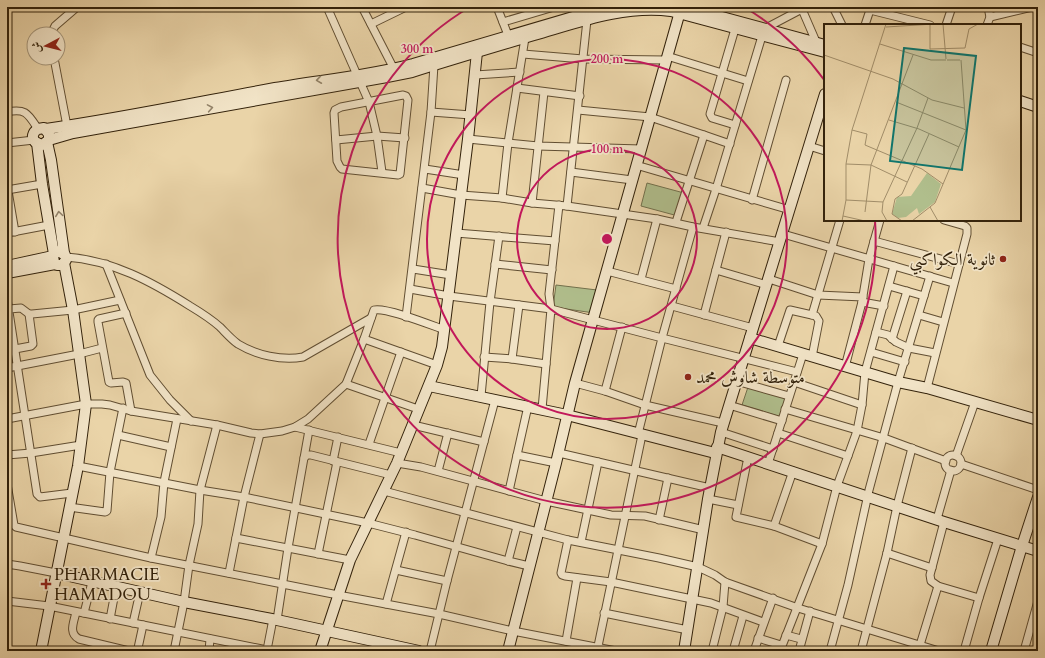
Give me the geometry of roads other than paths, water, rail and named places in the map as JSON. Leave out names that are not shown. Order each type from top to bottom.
[{"type":"street","points":[[55,26],[76,7]]},
{"type":"street","points":[[327,7],[369,102],[377,136],[382,172]]},
{"type":"street","points":[[362,7],[396,72]]},
{"type":"street","points":[[497,7],[508,35]]},
{"type":"street","points":[[503,22],[554,7]]},
{"type":"street","points":[[834,7],[842,24]]},
{"type":"street","points":[[946,24],[952,7]]},
{"type":"street","points":[[987,24],[990,17],[988,7]]},
{"type":"street","points":[[990,17],[1032,7]]},
{"type":"street","points":[[371,24],[402,8]]},
{"type":"street","points":[[41,651],[78,466],[86,404],[73,310],[49,225],[33,134],[42,129],[68,126],[434,65],[508,35],[601,8]]},
{"type":"street","points":[[702,228],[716,189],[763,33],[802,8],[821,47]]},
{"type":"street","points":[[396,72],[587,20],[623,11],[636,10],[682,9],[763,33],[821,47]]},
{"type":"street","points":[[682,9],[735,29],[763,33]]},
{"type":"street","points":[[508,651],[559,453],[575,383],[666,58],[682,9]]},
{"type":"street","points":[[865,24],[869,9],[903,22],[921,24]]},
{"type":"street","points":[[530,14],[535,27]]},
{"type":"street","points":[[542,410],[551,309],[549,294],[555,241],[571,172],[587,20]]},
{"type":"street","points":[[735,29],[710,114],[712,118],[735,125]]},
{"type":"street","points":[[502,198],[508,143],[525,38]]},
{"type":"street","points":[[1021,47],[1038,52]]},
{"type":"street","points":[[320,651],[350,560],[399,458],[437,365],[445,330],[471,115],[476,49]]},
{"type":"street","points":[[523,54],[583,59],[666,58],[722,72],[748,81]]},
{"type":"street","points":[[406,317],[425,169],[434,65]]},
{"type":"street","points":[[56,66],[68,126]]},
{"type":"street","points":[[475,75],[520,72]]},
{"type":"street","points":[[752,200],[786,80]]},
{"type":"street","points":[[517,88],[580,96]]},
{"type":"street","points":[[7,144],[35,142],[42,145],[48,141],[73,133],[293,89]]},
{"type":"street","points":[[532,203],[544,92]]},
{"type":"street","points":[[403,95],[406,96],[408,100],[405,138],[400,174],[398,175],[382,172],[342,169],[337,161],[334,112],[341,107],[403,95]]},
{"type":"street","points":[[684,651],[716,450],[728,405],[782,238],[824,97]]},
{"type":"street","points":[[1021,101],[1038,106]]},
{"type":"street","points":[[1021,108],[1038,114]]},
{"type":"street","points":[[7,112],[17,110],[22,111],[49,134],[48,141],[51,160],[59,258]]},
{"type":"street","points":[[578,110],[650,117],[730,144]]},
{"type":"street","points":[[431,112],[471,115]]},
{"type":"street","points":[[676,222],[691,180],[704,135]]},
{"type":"street","points":[[336,140],[377,136],[405,138]]},
{"type":"street","points":[[468,139],[538,146],[641,149]]},
{"type":"street","points":[[809,146],[824,151]]},
{"type":"street","points":[[636,165],[790,210]]},
{"type":"street","points":[[425,169],[464,175]]},
{"type":"street","points":[[571,172],[632,180]]},
{"type":"street","points":[[15,232],[7,188],[42,184]]},
{"type":"street","points":[[422,188],[461,195],[502,198],[622,214],[676,222],[694,227],[726,232],[782,238],[831,248],[953,283]]},
{"type":"street","points":[[641,279],[657,219]]},
{"type":"street","points":[[812,315],[840,221]]},
{"type":"street","points":[[845,366],[862,299],[869,259],[880,221]]},
{"type":"street","points":[[927,388],[953,283],[967,234],[966,228],[962,225],[948,221]]},
{"type":"street","points":[[7,233],[49,225]]},
{"type":"street","points":[[597,649],[626,516],[645,405],[662,338],[694,227]]},
{"type":"street","points":[[704,316],[726,232]]},
{"type":"street","points":[[456,233],[555,241]]},
{"type":"street","points":[[480,396],[499,236]]},
{"type":"street","points":[[874,242],[959,264]]},
{"type":"street","points":[[7,273],[59,258]]},
{"type":"street","points":[[7,266],[59,258],[97,261],[106,264],[157,285],[219,326],[238,344],[254,351],[275,357],[303,357],[371,318]]},
{"type":"street","points":[[106,264],[153,380],[191,421]]},
{"type":"street","points":[[495,264],[552,270]]},
{"type":"street","points":[[758,638],[781,648],[822,544],[837,486],[857,431],[862,405],[865,372],[894,266]]},
{"type":"street","points":[[413,269],[451,275]]},
{"type":"street","points":[[716,270],[818,295],[862,299],[884,306]]},
{"type":"street","points":[[607,271],[676,288]]},
{"type":"street","points":[[830,651],[848,585],[867,496],[898,382],[930,276]]},
{"type":"street","points":[[889,286],[924,296]]},
{"type":"street","points":[[410,289],[490,302],[551,309],[797,372]]},
{"type":"street","points":[[892,339],[906,291]]},
{"type":"street","points":[[7,299],[38,496],[72,493]]},
{"type":"street","points":[[9,309],[21,308],[29,314],[73,310],[120,300]]},
{"type":"street","points":[[512,359],[519,305]]},
{"type":"street","points":[[672,306],[752,333],[778,346],[898,382],[927,388],[1038,420]]},
{"type":"street","points":[[7,419],[86,404],[110,404],[131,411],[217,425],[240,431],[260,434],[282,431],[295,427],[308,419],[346,384],[374,310],[379,309],[445,330]]},
{"type":"street","points":[[768,464],[797,372],[807,355],[819,320],[816,316],[790,310],[778,346]]},
{"type":"street","points":[[126,313],[98,320],[109,382],[126,383],[131,411]]},
{"type":"street","points":[[15,349],[31,346],[33,344],[29,314]]},
{"type":"street","points":[[918,315],[943,322]]},
{"type":"street","points":[[605,391],[622,327]]},
{"type":"street","points":[[876,332],[888,335],[896,342],[909,348],[935,353]]},
{"type":"street","points":[[364,339],[437,365]]},
{"type":"street","points":[[7,368],[102,348]]},
{"type":"street","points":[[369,444],[384,397],[401,352]]},
{"type":"street","points":[[871,352],[904,362]]},
{"type":"street","points":[[484,357],[546,364]]},
{"type":"street","points":[[736,381],[789,396]]},
{"type":"street","points":[[794,382],[862,405]]},
{"type":"street","points":[[575,383],[722,427],[773,449]]},
{"type":"street","points":[[346,384],[418,410]]},
{"type":"street","points":[[429,386],[528,406],[640,434],[748,457],[1038,551]]},
{"type":"street","points":[[430,651],[447,580],[495,400]]},
{"type":"street","points":[[956,456],[975,402]]},
{"type":"street","points":[[728,405],[782,421]]},
{"type":"street","points":[[510,491],[528,406]]},
{"type":"street","points":[[69,507],[106,512],[110,472],[123,408]]},
{"type":"street","points":[[785,409],[884,438],[946,461]]},
{"type":"street","points":[[151,558],[161,517],[164,482],[177,419]]},
{"type":"street","points":[[174,651],[184,602],[189,565],[198,524],[200,490],[217,425]]},
{"type":"street","points":[[413,425],[484,442]]},
{"type":"street","points":[[295,427],[369,444],[399,458],[438,472],[546,501],[610,515],[645,516],[704,530]]},
{"type":"street","points":[[7,601],[49,606],[270,650],[309,430]]},
{"type":"street","points":[[438,472],[448,433]]},
{"type":"street","points":[[778,433],[848,456]]},
{"type":"street","points":[[229,573],[244,497],[260,434]]},
{"type":"street","points":[[118,435],[171,447]]},
{"type":"street","points":[[318,554],[327,514],[338,437]]},
{"type":"street","points":[[7,455],[31,453],[81,445]]},
{"type":"street","points":[[861,651],[887,553],[912,448]]},
{"type":"street","points":[[559,453],[710,488]]},
{"type":"street","points":[[304,458],[311,455],[391,475]]},
{"type":"street","points":[[518,455],[556,463]]},
{"type":"street","points":[[946,461],[949,457],[956,456]]},
{"type":"street","points":[[956,456],[960,459],[961,464]]},
{"type":"street","points":[[748,457],[736,517],[774,526],[822,544]]},
{"type":"street","points":[[946,461],[947,466],[951,470]]},
{"type":"street","points":[[581,542],[598,462]]},
{"type":"street","points":[[951,470],[956,470],[961,464]]},
{"type":"street","points":[[961,464],[1038,490]]},
{"type":"street","points":[[78,466],[244,497],[368,523],[406,532],[508,562],[529,566]]},
{"type":"street","points":[[951,470],[930,575],[931,581],[938,586],[979,598]]},
{"type":"street","points":[[774,526],[793,472]]},
{"type":"street","points":[[658,520],[668,478]]},
{"type":"street","points":[[7,487],[15,526],[151,558],[439,614],[597,649],[616,651]]},
{"type":"street","points":[[384,491],[568,540],[698,567],[715,574],[725,582],[798,608],[939,651]]},
{"type":"street","points":[[991,651],[1038,497]]},
{"type":"street","points":[[708,499],[738,505]]},
{"type":"street","points":[[508,562],[518,527]]},
{"type":"street","points":[[386,604],[406,532]]},
{"type":"street","points":[[236,538],[350,560]]},
{"type":"street","points":[[964,651],[998,539]]},
{"type":"street","points":[[568,540],[561,572],[562,575],[611,582],[711,603],[743,616],[763,622]]},
{"type":"street","points":[[887,553],[932,568]]},
{"type":"street","points":[[7,564],[56,573],[184,602],[275,619],[419,651]]},
{"type":"street","points":[[396,570],[447,580]]},
{"type":"street","points":[[566,641],[577,578]]},
{"type":"street","points":[[84,614],[92,582]]},
{"type":"street","points":[[712,651],[723,607],[725,582]]},
{"type":"street","points":[[910,651],[916,644],[938,586]]},
{"type":"street","points":[[110,619],[116,587]]},
{"type":"street","points":[[133,623],[140,592]]},
{"type":"street","points":[[754,651],[763,622],[773,598]]},
{"type":"street","points":[[1024,651],[1038,601]]},
{"type":"street","points":[[798,651],[810,611]]},
{"type":"street","points":[[76,612],[72,631],[75,637],[129,651]]},
{"type":"street","points":[[604,613],[688,630]]},
{"type":"street","points":[[733,651],[743,616]]},
{"type":"street","points":[[135,651],[138,648],[143,625]]},
{"type":"street","points":[[786,635],[801,640]]},
{"type":"street","points":[[209,651],[210,639]]},
{"type":"place","name":"ثانوية الكواكبي","points":[[1003,259]]},
{"type":"place","name":"متوسطة شاوش محمد","points":[[688,377]]},
{"type":"place","name":"PHARMACIE HAMADOU","points":[[46,584]]}]
